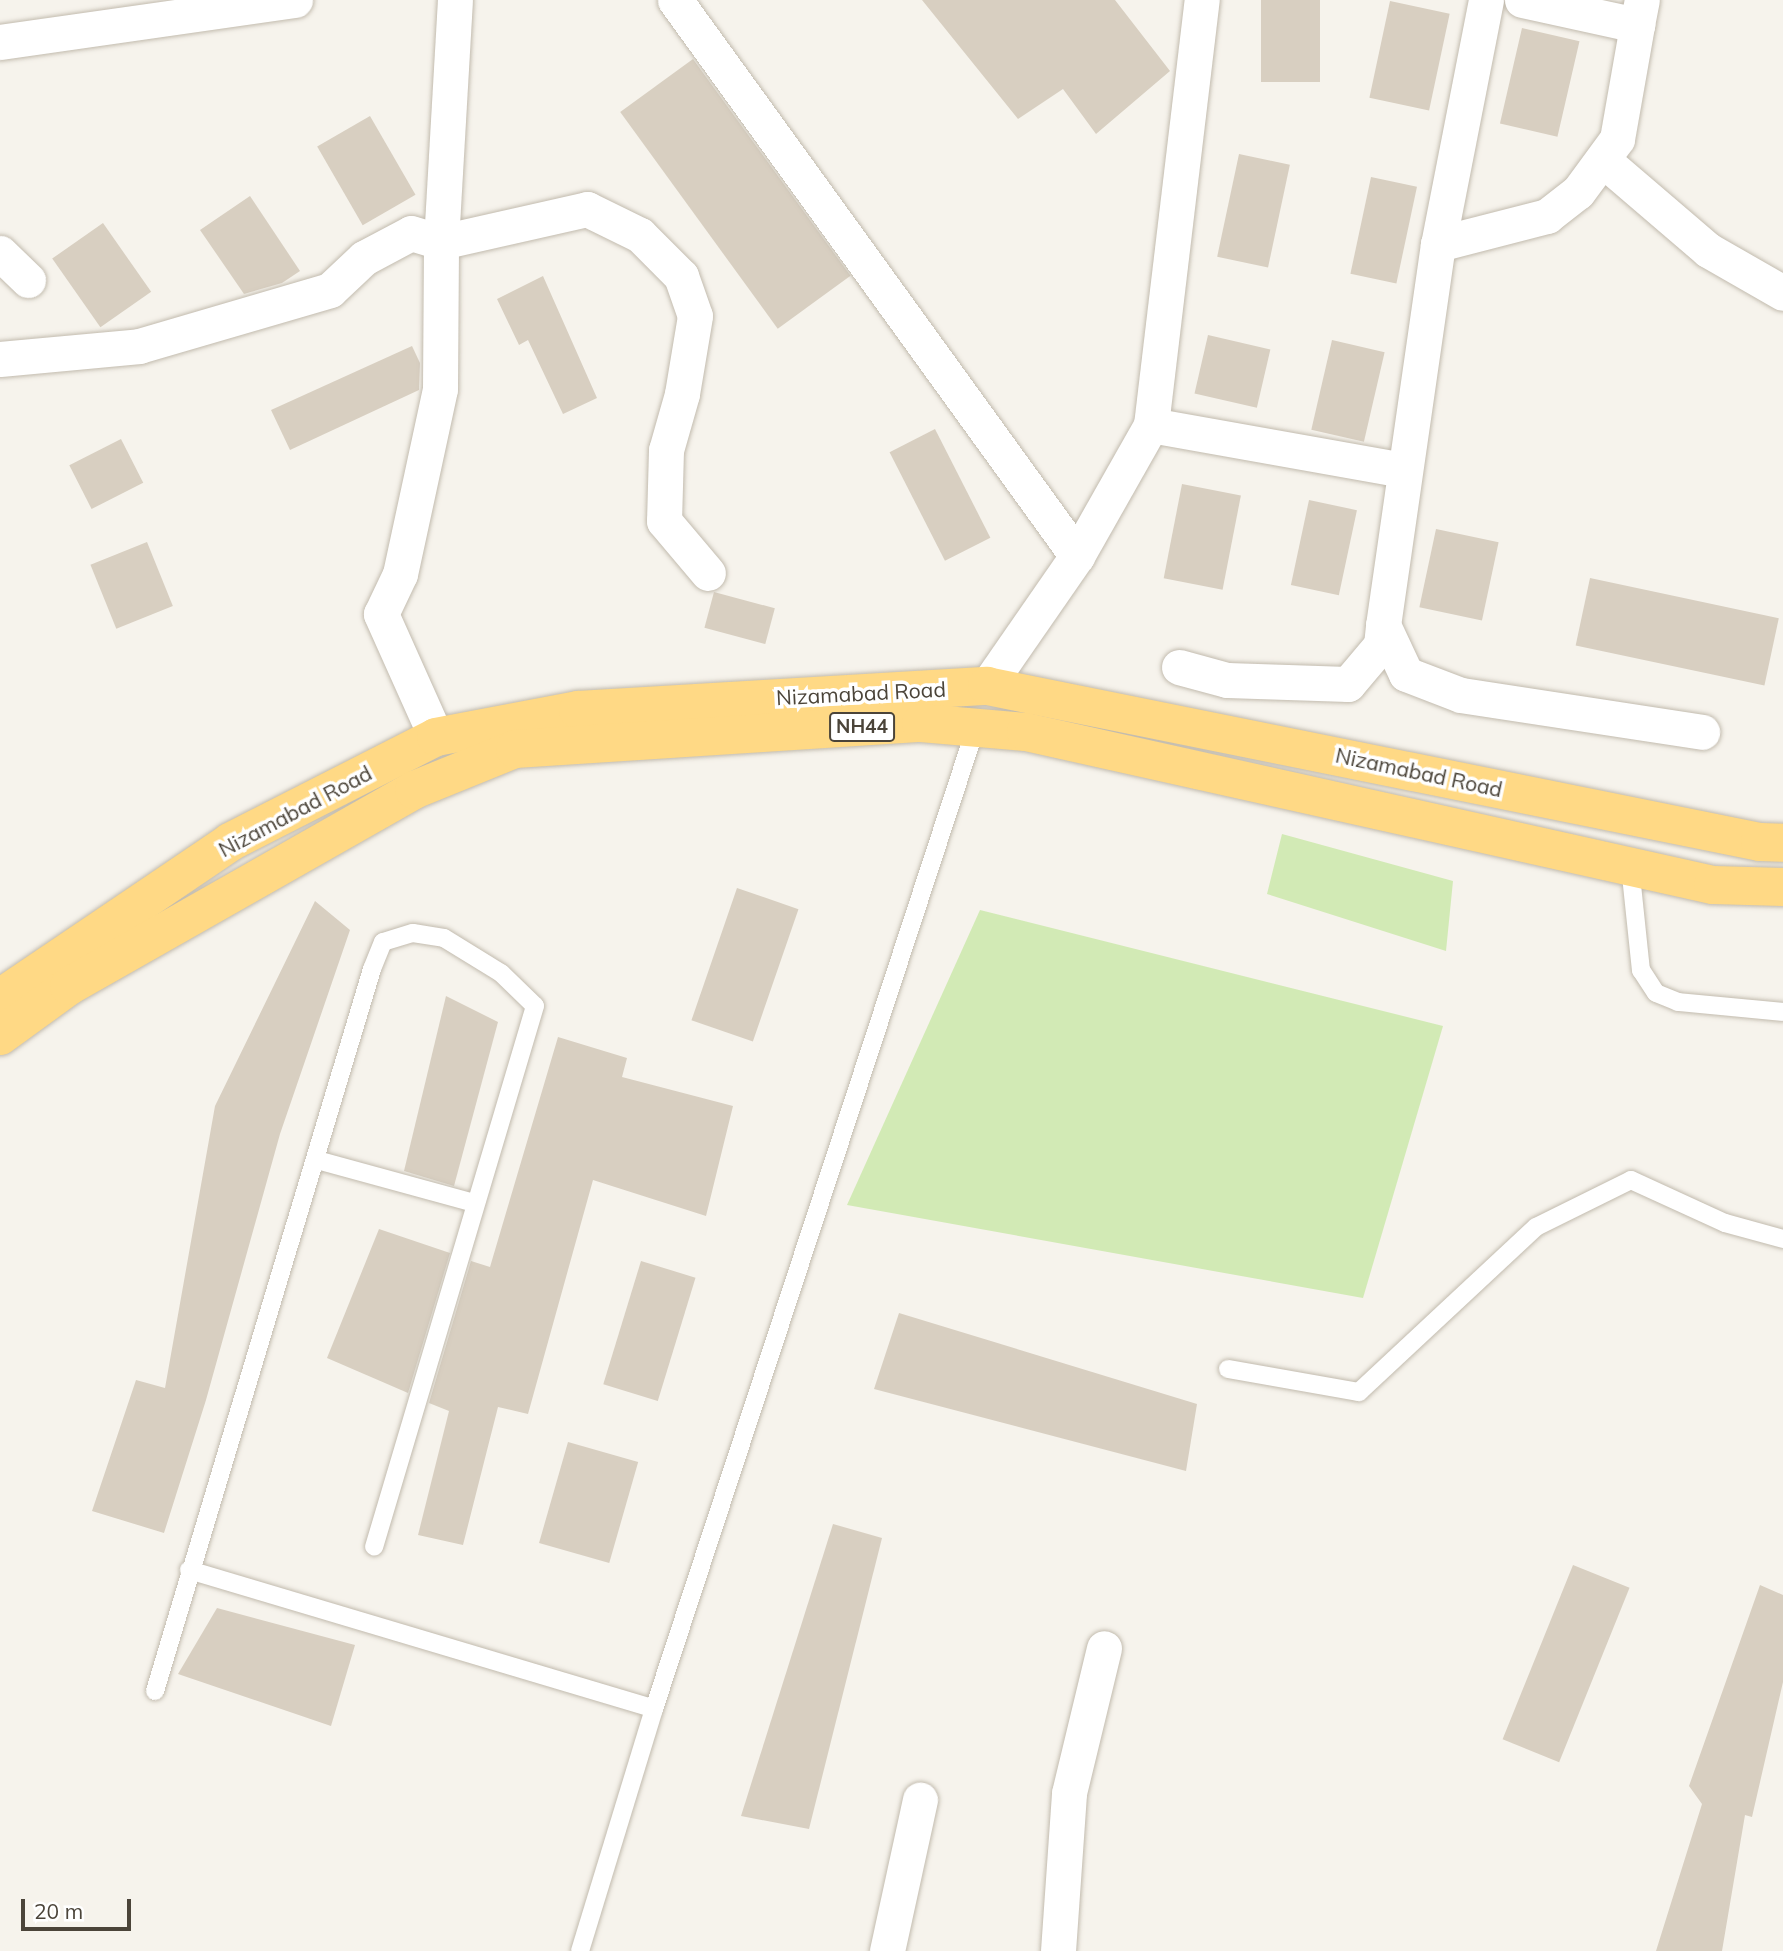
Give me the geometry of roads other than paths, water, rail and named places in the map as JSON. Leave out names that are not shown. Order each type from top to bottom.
[{"type":"highway","name":"Nizamabad Road","points":[[0,998],[230,842],[436,737],[578,710],[987,686],[1760,842],[1783,843]]},
{"type":"highway","name":"NH44","points":[[0,1036],[69,986],[414,790],[515,749],[921,723],[975,730],[1026,732],[1713,885],[1783,887]]},
{"type":"street","points":[[0,42],[295,0]]},
{"type":"street","points":[[436,737],[381,614],[400,574],[440,390],[441,242],[455,0]]},
{"type":"street","points":[[675,0],[1077,556]]},
{"type":"street","points":[[987,686],[1077,556],[1152,425],[1202,0]]},
{"type":"street","points":[[1179,667],[1227,680],[1349,684],[1381,645],[1438,244],[1486,0]]},
{"type":"street","points":[[1438,244],[1547,216],[1578,191],[1618,139],[1639,12],[1522,0]]},
{"type":"street","points":[[1603,160],[1708,250],[1783,293]]},
{"type":"street","points":[[0,359],[139,346],[330,290],[364,258],[411,233],[441,242],[587,209],[640,235],[681,276],[695,316],[682,394],[666,450],[664,520],[708,573]]},
{"type":"street","points":[[0,253],[28,280]]},
{"type":"street","points":[[1152,425],[1404,470]]},
{"type":"street","points":[[1383,625],[1406,674],[1461,695],[1702,732]]},
{"type":"street","points":[[1058,1951],[1069,1793],[1104,1648]]},
{"type":"street","points":[[887,1951],[920,1800]]},
{"type":"lane","points":[[580,1951],[654,1709],[975,730]]},
{"type":"lane","points":[[1630,866],[1642,970],[1656,993],[1678,1002],[1783,1012]]},
{"type":"lane","points":[[155,1691],[188,1570],[383,942],[413,933],[444,938],[500,973],[536,1006],[474,1203],[373,1547]]},
{"type":"lane","points":[[317,1160],[474,1203]]},
{"type":"lane","points":[[1228,1369],[1359,1392],[1536,1227],[1631,1180],[1725,1223],[1783,1239]]},
{"type":"lane","points":[[188,1570],[654,1709]]}]
